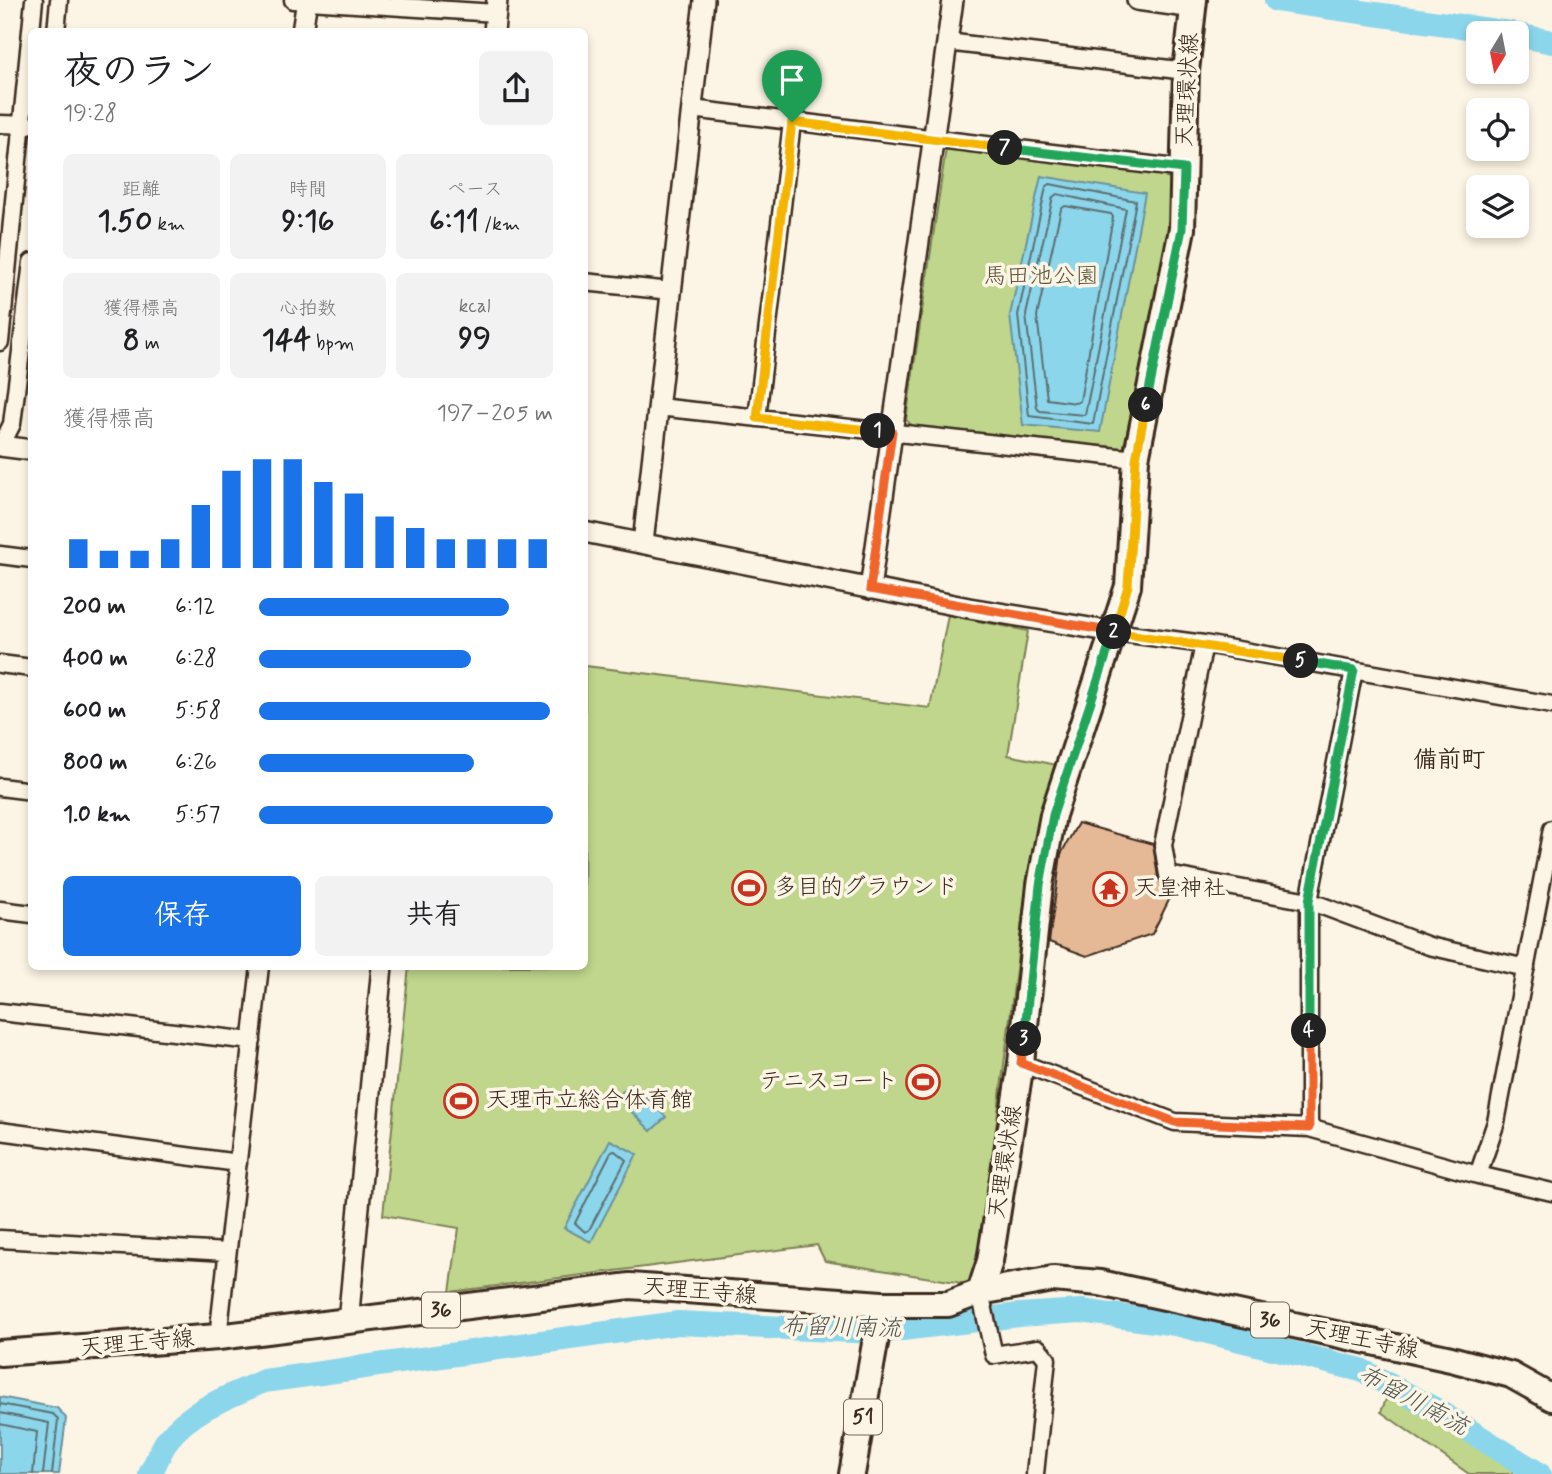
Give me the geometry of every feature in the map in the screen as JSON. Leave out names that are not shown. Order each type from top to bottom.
[{"type":"main road","name":"天理環状線","points":[[982,1298],[1021,1063],[1040,885],[1053,815],[1128,586],[1136,459],[1182,229],[1186,71],[1194,4]]},
{"type":"main road","name":"天理王寺線","points":[[0,1353],[218,1337],[630,1286],[882,1308],[948,1304],[1053,1279],[1100,1283],[1487,1368],[1511,1375],[1552,1398]]},
{"type":"main road","name":"51","points":[[852,1474],[882,1308]]},
{"type":"street","points":[[32,28],[34,0]]},
{"type":"street","points":[[56,28],[60,0]]},
{"type":"street","points":[[302,28],[302,0],[377,3],[496,15]]},
{"type":"street","points":[[643,543],[704,0]]},
{"type":"street","points":[[870,589],[953,0]]},
{"type":"street","points":[[1137,0],[1194,4]]},
{"type":"street","points":[[947,42],[1186,71]]},
{"type":"street","points":[[0,342],[3,282],[26,125],[28,94]]},
{"type":"street","points":[[692,109],[1184,169]]},
{"type":"street","points":[[757,418],[792,122]]},
{"type":"street","points":[[0,124],[26,125]]},
{"type":"street","points":[[3,282],[28,285]]},
{"type":"street","points":[[588,282],[671,291]]},
{"type":"street","points":[[0,454],[0,445],[12,424],[25,364],[28,317]]},
{"type":"street","points":[[658,407],[1136,459]]},
{"type":"street","points":[[0,445],[28,449]]},
{"type":"street","points":[[588,533],[870,589],[1552,705]]},
{"type":"street","points":[[0,555],[28,558]]},
{"type":"street","points":[[1204,644],[1163,845],[1168,875],[1309,901],[1429,946],[1526,968]]},
{"type":"street","points":[[0,664],[28,668]]},
{"type":"street","points":[[1309,1128],[1309,901],[1354,670]]},
{"type":"street","points":[[0,787],[28,790]]},
{"type":"street","points":[[1478,1175],[1496,1122],[1552,830]]},
{"type":"street","points":[[0,910],[28,914]]},
{"type":"street","points":[[218,1337],[260,970]]},
{"type":"street","points":[[348,1322],[382,970]]},
{"type":"street","points":[[0,1012],[252,1041]]},
{"type":"street","points":[[1021,1063],[1175,1122],[1309,1128],[1478,1175],[1552,1192]]},
{"type":"street","points":[[0,1131],[238,1163]]},
{"type":"street","points":[[0,1239],[227,1252]]},
{"type":"street","points":[[982,1298],[994,1355],[1038,1348],[1047,1359],[1035,1474]]},
{"type":"green space","name":"馬田池公園","points":[[946,148],[1166,174],[1166,178],[1175,180],[1167,236],[1124,447],[1117,452],[916,429],[906,420]]},
{"type":"green space","points":[[948,615],[1028,631],[1008,755],[1057,765],[1029,867],[978,1270],[968,1284],[825,1261],[817,1245],[450,1292],[459,1228],[383,1215],[409,970],[588,970],[588,666],[930,708]]},
{"type":"green space","points":[[1389,1392],[1469,1432],[1512,1459],[1516,1462],[1512,1474],[1469,1474],[1381,1412]]},
{"type":"water","points":[[1041,176],[1145,193],[1100,432],[1023,425],[1010,315]]},
{"type":"water","points":[[632,1083],[666,1117],[651,1131],[617,1097]]},
{"type":"water","points":[[610,1140],[637,1154],[591,1242],[564,1228]]},
{"type":"water","points":[[0,1397],[57,1408],[66,1418],[59,1474],[0,1474]]},
{"type":"building","name":"天皇神社","points":[[1078,823],[1153,844],[1158,877],[1168,886],[1170,898],[1152,934],[1087,956],[1049,942],[1061,854]]},
{"type":"waterway","points":[[1276,0],[1466,27]]},
{"type":"waterway","points":[[1530,38],[1552,42]]},
{"type":"waterway","name":"布留川南流","points":[[150,1474],[168,1439],[188,1419],[212,1404],[264,1381],[678,1323],[877,1332],[1019,1315],[1081,1311],[1176,1324],[1361,1370],[1433,1408],[1539,1474]]},
{"type":"place","name":"多目的グラウンド","points":[[749,888]]},
{"type":"place","name":"天皇神社","points":[[1110,889]]},
{"type":"place","name":"テニスコート","points":[[923,1082]]},
{"type":"place","name":"天理市立総合体育館","points":[[461,1101]]},
{"type":"district","name":"備前町","points":[[1449,760]]},
{"type":"route","points":[[792,122],[757,418],[892,432],[870,589],[1114,632],[1053,815],[1040,885],[1021,1063],[1175,1122],[1309,1128],[1309,901],[1354,670],[1204,644],[1114,632],[1128,586],[1133,545],[1136,459],[1182,229],[1184,169],[792,122]]}]
